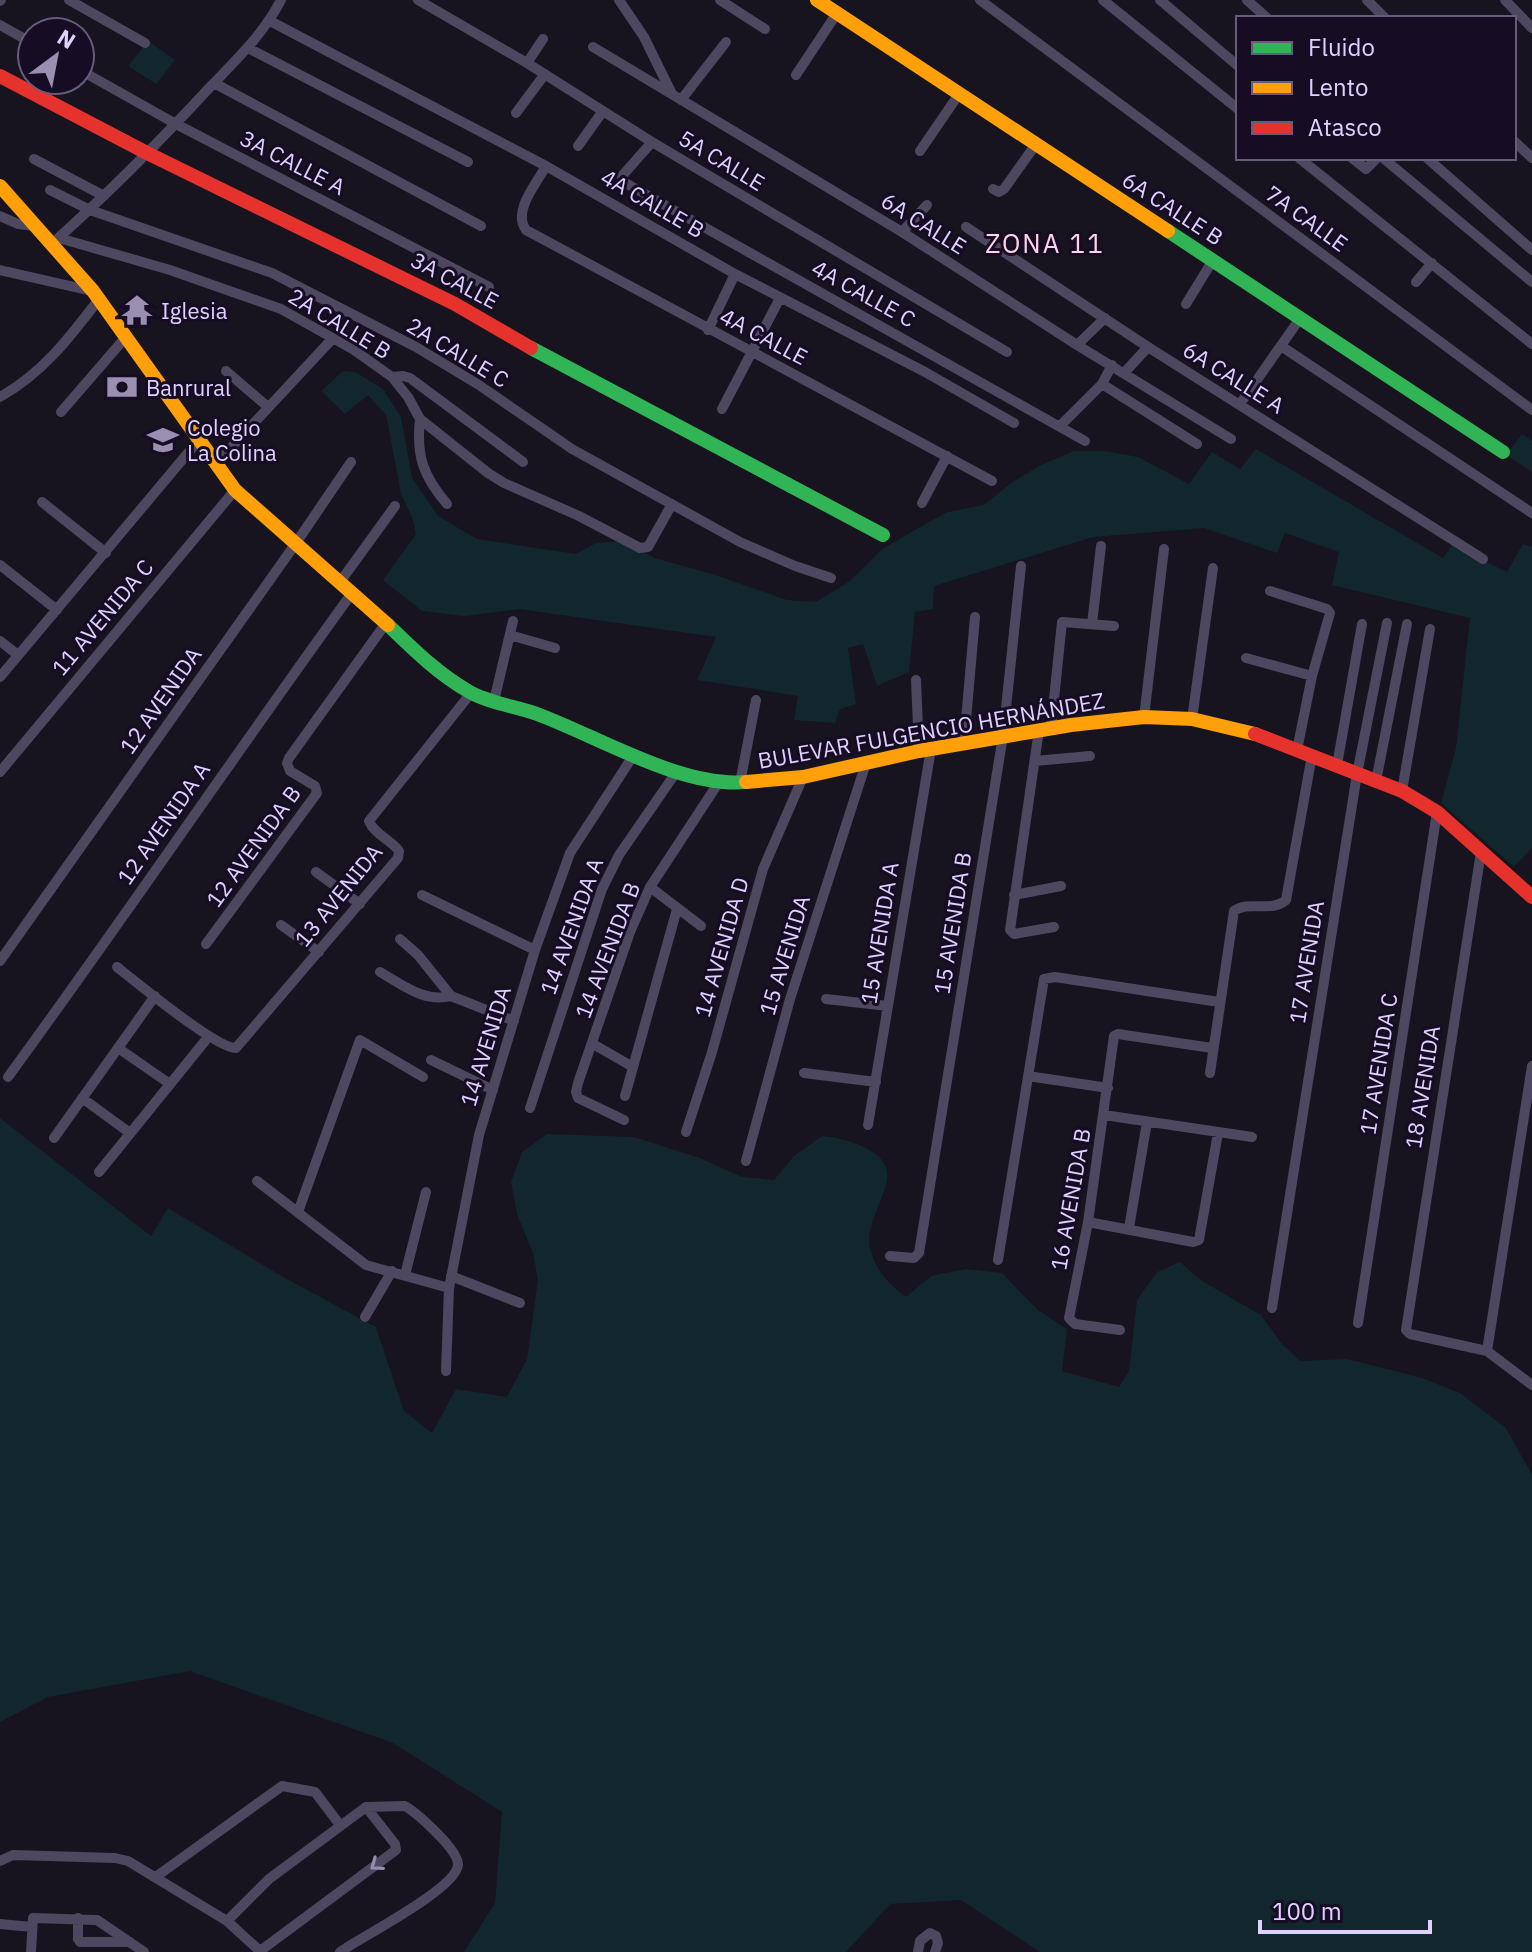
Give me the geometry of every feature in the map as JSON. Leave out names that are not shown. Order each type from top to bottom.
[{"type":"street","points":[[69,0],[145,43]]},
{"type":"street","points":[[55,241],[176,124],[248,48],[270,21],[281,0]]},
{"type":"street","name":"5A CALLE","points":[[418,0],[1007,352]]},
{"type":"street","points":[[619,0],[644,37],[677,98],[726,42]]},
{"type":"street","points":[[720,0],[765,29]]},
{"type":"street","name":"6A CALLE B","points":[[817,0],[1503,452]]},
{"type":"street","name":"7A CALLE","points":[[980,0],[1532,410]]},
{"type":"street","points":[[1103,0],[1236,107]]},
{"type":"street","points":[[1160,0],[1236,64]]},
{"type":"street","points":[[1247,0],[1265,16]]},
{"type":"street","points":[[1367,0],[1383,16]]},
{"type":"street","points":[[1505,0],[1532,28]]},
{"type":"street","points":[[796,75],[837,13]]},
{"type":"street","name":"4A CALLE B","points":[[270,21],[546,166],[735,274],[925,372],[1014,423]]},
{"type":"street","points":[[527,63],[543,39]]},
{"type":"street","name":"6A CALLE","points":[[593,47],[902,232],[1077,345],[1231,439]]},
{"type":"street","points":[[248,48],[468,162]]},
{"type":"street","points":[[516,113],[545,74]]},
{"type":"street","name":"3A CALLE","points":[[0,76],[147,153],[455,304],[575,373],[883,535]]},
{"type":"street","name":"3A CALLE A","points":[[96,79],[489,287]]},
{"type":"street","points":[[214,83],[481,226]]},
{"type":"street","points":[[920,151],[959,94]]},
{"type":"street","points":[[578,146],[603,111]]},
{"type":"street","name":"4A CALLE C","points":[[652,142],[622,176],[622,181],[1085,441]]},
{"type":"street","points":[[1516,143],[1532,158]]},
{"type":"street","points":[[993,189],[999,192],[1004,189],[1036,144]]},
{"type":"street","points":[[34,159],[104,196]]},
{"type":"street","points":[[1302,160],[1532,344]]},
{"type":"street","points":[[1355,160],[1366,169],[1375,160]]},
{"type":"street","points":[[1385,160],[1532,282]]},
{"type":"street","points":[[1429,160],[1532,250]]},
{"type":"street","name":"4A CALLE","points":[[546,166],[520,213],[526,230],[992,481]]},
{"type":"street","name":"BULEVAR FULGENCIO HERNÁNDEZ","points":[[0,186],[35,226],[55,241],[235,490],[434,669],[471,693],[539,715],[633,756],[677,771],[719,782],[740,783],[803,777],[925,750],[1045,729],[1144,717],[1192,719],[1222,725],[1304,752],[1402,791],[1437,812],[1532,897]]},
{"type":"street","name":"2A CALLE C","points":[[50,190],[90,210],[272,273],[416,347],[479,385],[572,449],[740,542],[831,578]]},
{"type":"street","points":[[902,232],[927,205]]},
{"type":"street","points":[[0,216],[18,224],[35,226]]},
{"type":"street","name":"6A CALLE A","points":[[966,227],[1148,347],[1483,559]]},
{"type":"street","name":"2A CALLE B","points":[[55,241],[170,270],[260,300],[333,338],[392,377],[420,419],[504,483],[579,516],[640,548],[648,547],[672,504]]},
{"type":"street","points":[[1186,304],[1213,260]]},
{"type":"street","points":[[1416,282],[1432,263]]},
{"type":"street","points":[[0,270],[96,295],[54,356],[41,369],[0,397]]},
{"type":"street","points":[[708,330],[735,274]]},
{"type":"street","points":[[722,409],[780,298]]},
{"type":"street","points":[[1240,404],[1301,317]]},
{"type":"street","points":[[1077,345],[1105,318]]},
{"type":"street","points":[[61,412],[125,338]]},
{"type":"street","points":[[215,465],[333,338]]},
{"type":"street","points":[[1281,346],[1532,513]]},
{"type":"street","points":[[1124,373],[1148,347]]},
{"type":"street","points":[[1060,426],[1102,384],[1112,365]]},
{"type":"street","points":[[226,371],[268,407]]},
{"type":"street","points":[[392,377],[410,378],[523,462]]},
{"type":"street","points":[[1102,384],[1197,444]]},
{"type":"street","points":[[420,419],[422,464],[430,485],[447,504]]},
{"type":"street","points":[[0,677],[198,441]]},
{"type":"street","points":[[922,503],[947,456]]},
{"type":"street","name":"12 AVENIDA","points":[[0,961],[351,462]]},
{"type":"street","name":"11 AVENIDA C","points":[[0,772],[235,490]]},
{"type":"street","points":[[42,502],[106,553]]},
{"type":"street","points":[[340,582],[395,506]]},
{"type":"street","points":[[1092,624],[1101,546]]},
{"type":"street","points":[[1144,717],[1164,549]]},
{"type":"street","points":[[0,565],[57,610]]},
{"type":"street","name":"15 AVENIDA B","points":[[890,1256],[914,1258],[919,1253],[1003,736],[1021,566]]},
{"type":"street","points":[[1192,719],[1213,568]]},
{"type":"street","points":[[1210,1073],[1234,911],[1241,906],[1279,906],[1286,900],[1312,676],[1330,613],[1323,607],[1270,591]]},
{"type":"street","name":"12 AVENIDA A","points":[[8,1077],[352,593]]},
{"type":"street","points":[[964,743],[975,617]]},
{"type":"street","points":[[494,701],[513,621]]},
{"type":"street","points":[[1054,927],[1014,934],[1010,930],[1035,761],[1045,729],[1062,622],[1114,626]]},
{"type":"street","name":"12 AVENIDA B","points":[[206,944],[317,793],[315,786],[290,771],[289,758],[386,623]]},
{"type":"street","name":"17 AVENIDA","points":[[1272,1308],[1357,774],[1387,623]]},
{"type":"street","points":[[1337,765],[1362,624]]},
{"type":"street","points":[[1376,781],[1407,624]]},
{"type":"street","points":[[1402,791],[1430,629]]},
{"type":"street","points":[[510,635],[555,648]]},
{"type":"street","points":[[0,641],[18,655]]},
{"type":"street","points":[[1246,658],[1312,676]]},
{"type":"street","points":[[916,680],[925,750]]},
{"type":"street","name":"13 AVENIDA","points":[[209,1036],[230,1049],[236,1048],[398,858],[399,851],[371,827],[371,816],[471,693]]},
{"type":"street","points":[[740,783],[756,700]]},
{"type":"street","name":"15 AVENIDA A","points":[[868,1125],[925,750]]},
{"type":"street","name":"14 AVENIDA","points":[[446,1371],[450,1282],[479,1135],[535,950],[570,853],[633,756]]},
{"type":"street","points":[[1035,761],[1090,756]]},
{"type":"street","name":"15 AVENIDA","points":[[746,1161],[790,999],[866,763]]},
{"type":"street","name":"14 AVENIDA A","points":[[530,1108],[602,889],[619,855],[677,771]]},
{"type":"street","name":"14 AVENIDA D","points":[[686,1132],[712,1052],[763,869],[803,777]]},
{"type":"street","name":"14 AVENIDA B","points":[[624,1120],[578,1098],[578,1083],[630,932],[650,887],[719,782]]},
{"type":"street","name":"17 AVENIDA C","points":[[1358,1323],[1437,812]]},
{"type":"street","name":"18 AVENIDA","points":[[1481,852],[1406,1330],[1410,1334],[1487,1351]]},
{"type":"street","points":[[316,872],[360,904]]},
{"type":"street","points":[[1014,895],[1061,886]]},
{"type":"street","points":[[650,887],[701,926]]},
{"type":"street","points":[[422,895],[535,950]]},
{"type":"street","points":[[625,1096],[677,909]]},
{"type":"street","points":[[281,925],[319,952]]},
{"type":"street","points":[[400,939],[418,955],[451,996],[514,1021]]},
{"type":"street","points":[[99,1172],[209,1036],[117,967]]},
{"type":"street","points":[[380,972],[432,999],[451,996]]},
{"type":"street","points":[[998,1260],[1044,979],[1055,977],[1219,1002]]},
{"type":"street","points":[[54,1138],[155,996]]},
{"type":"street","points":[[826,999],[888,1006]]},
{"type":"street","name":"16 AVENIDA B","points":[[1120,1330],[1075,1324],[1069,1318],[1088,1222],[1114,1036],[1118,1034],[1212,1048]]},
{"type":"street","points":[[298,1212],[360,1040],[423,1077]]},
{"type":"street","points":[[593,1044],[633,1067]]},
{"type":"street","points":[[118,1048],[170,1084]]},
{"type":"street","points":[[431,1060],[493,1090]]},
{"type":"street","points":[[1532,1066],[1487,1351],[1532,1385]]},
{"type":"street","points":[[804,1073],[876,1082]]},
{"type":"street","points":[[1028,1076],[1108,1088]]},
{"type":"street","points":[[82,1098],[130,1133]]},
{"type":"street","points":[[1104,1115],[1252,1137]]},
{"type":"street","points":[[1129,1228],[1147,1122]]},
{"type":"street","points":[[1088,1222],[1193,1242],[1201,1238],[1218,1133]]},
{"type":"street","points":[[257,1181],[366,1265],[450,1282],[520,1303]]},
{"type":"street","points":[[405,1275],[426,1192]]},
{"type":"street","points":[[365,1317],[392,1271]]},
{"type":"street","points":[[157,1876],[282,1786],[315,1792],[340,1825]]},
{"type":"street","points":[[227,1921],[269,1879],[366,1807],[405,1806],[437,1835],[456,1858],[458,1866],[453,1876],[428,1896],[340,1952]]},
{"type":"street","points":[[0,1861],[13,1855],[128,1861],[227,1921],[260,1952],[396,1850],[395,1844],[366,1807]]},
{"type":"street","points":[[31,1952],[33,1918],[100,1921],[144,1952]]},
{"type":"street","points":[[78,1918],[80,1942],[131,1942]]},
{"type":"street","points":[[0,1924],[32,1927]]},
{"type":"street","points":[[918,1952],[920,1941],[930,1933],[936,1936],[938,1943],[935,1952]]},
{"type":"shaded area","points":[[148,41],[175,60],[156,84],[128,66]]},
{"type":"shaded area","points":[[343,371],[355,372],[383,389],[401,417],[412,478],[438,516],[477,539],[576,554],[596,543],[621,541],[655,558],[787,600],[816,602],[850,581],[881,550],[927,523],[948,512],[984,505],[1011,483],[1041,465],[1074,451],[1105,451],[1138,457],[1189,484],[1212,452],[1240,469],[1256,449],[1443,558],[1452,545],[1507,572],[1523,544],[1532,547],[1532,848],[1514,867],[1441,803],[1456,748],[1470,618],[1332,585],[1339,552],[1285,533],[1277,553],[1204,528],[1093,537],[934,586],[933,609],[915,612],[909,672],[877,686],[863,644],[848,648],[856,704],[840,709],[835,723],[794,720],[798,696],[697,680],[716,637],[519,609],[464,616],[422,611],[383,580],[416,534],[401,494],[386,415],[368,395],[345,414],[321,391]]},
{"type":"shaded area","points":[[1522,434],[1532,441],[1532,472],[1506,455]]},
{"type":"shaded area","points":[[0,1118],[151,1236],[168,1208],[283,1277],[376,1327],[404,1411],[432,1433],[456,1389],[507,1397],[527,1359],[538,1280],[533,1253],[517,1214],[511,1182],[522,1152],[547,1134],[634,1137],[700,1158],[742,1177],[774,1180],[794,1156],[822,1136],[863,1147],[881,1159],[887,1170],[887,1182],[869,1235],[872,1256],[888,1282],[906,1297],[931,1276],[966,1269],[1002,1273],[1038,1310],[1067,1329],[1062,1371],[1119,1387],[1129,1371],[1137,1300],[1157,1272],[1180,1262],[1202,1281],[1261,1315],[1282,1344],[1300,1361],[1347,1359],[1422,1378],[1460,1393],[1506,1428],[1532,1475],[1532,1952],[1040,1952],[961,1900],[890,1904],[846,1952],[464,1952],[495,1903],[502,1812],[393,1743],[190,1671],[48,1697],[0,1722]]},
{"type":"traffic: fast","points":[[1168,231],[1503,452]]},
{"type":"traffic: fast","points":[[531,348],[883,535]]},
{"type":"traffic: fast","points":[[388,625],[436,669],[476,695],[561,723],[667,769],[721,782],[746,782]]},
{"type":"traffic: slow","points":[[817,0],[1168,231]]},
{"type":"traffic: slow","points":[[0,186],[93,291],[235,490],[388,625]]},
{"type":"traffic: slow","points":[[746,782],[803,777],[919,751],[1071,725],[1144,717],[1192,719],[1255,734]]},
{"type":"traffic: jam","points":[[0,76],[147,153],[455,304],[531,348]]},
{"type":"traffic: jam","points":[[1255,734],[1402,791],[1437,812],[1532,897]]},
{"type":"place","name":"Iglesia","points":[[137,310]]},
{"type":"place","name":"Banrural","points":[[122,387]]},
{"type":"place","name":"Colegio La Colina","points":[[163,440]]},
{"type":"district","name":"ZONA 11","points":[[1045,243]]}]
